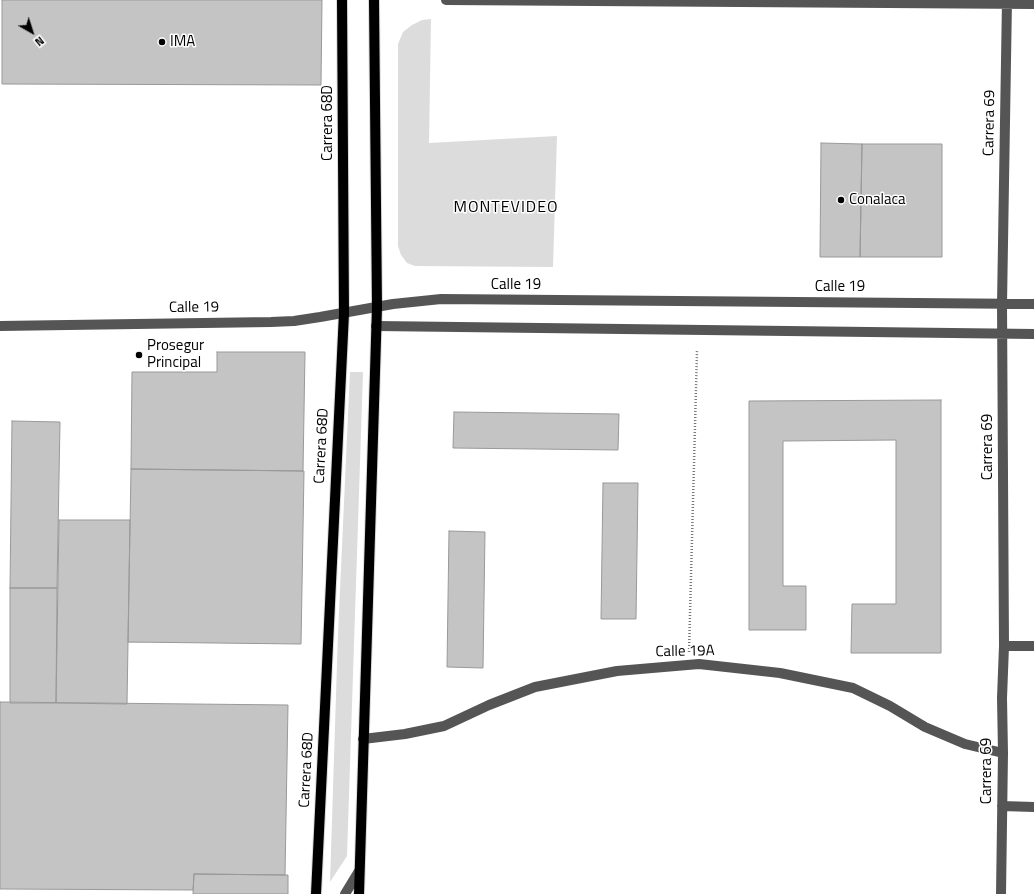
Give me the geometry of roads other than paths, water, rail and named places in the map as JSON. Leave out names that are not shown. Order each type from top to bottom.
[{"type":"main road","name":"Carrera 68D","points":[[316,894],[344,313],[342,0]]},
{"type":"main road","points":[[359,894],[377,307],[374,0]]},
{"type":"street","points":[[446,0],[1007,2],[1034,4]]},
{"type":"street","name":"Carrera 69","points":[[1001,894],[1003,753],[1002,698],[1004,646],[1002,304],[1007,2]]},
{"type":"street","name":"Calle 19","points":[[0,326],[294,321],[414,301],[441,299],[1034,304]]},
{"type":"street","points":[[376,326],[1034,334]]},
{"type":"street","points":[[1004,646],[1034,646]]},
{"type":"street","name":"Calle 19A","points":[[363,739],[405,734],[444,726],[489,705],[535,687],[617,671],[699,664],[780,673],[853,688],[890,706],[925,727],[965,744],[1003,753]]},
{"type":"street","points":[[1002,806],[1034,807]]},
{"type":"street","points":[[345,894],[359,871]]},
{"type":"place","name":"IMA","points":[[162,42]]},
{"type":"place","name":"Conalaca","points":[[841,200]]},
{"type":"place","name":"Prosegur Principal","points":[[139,355]]},
{"type":"district","name":"MONTEVIDEO","points":[[506,208]]}]
